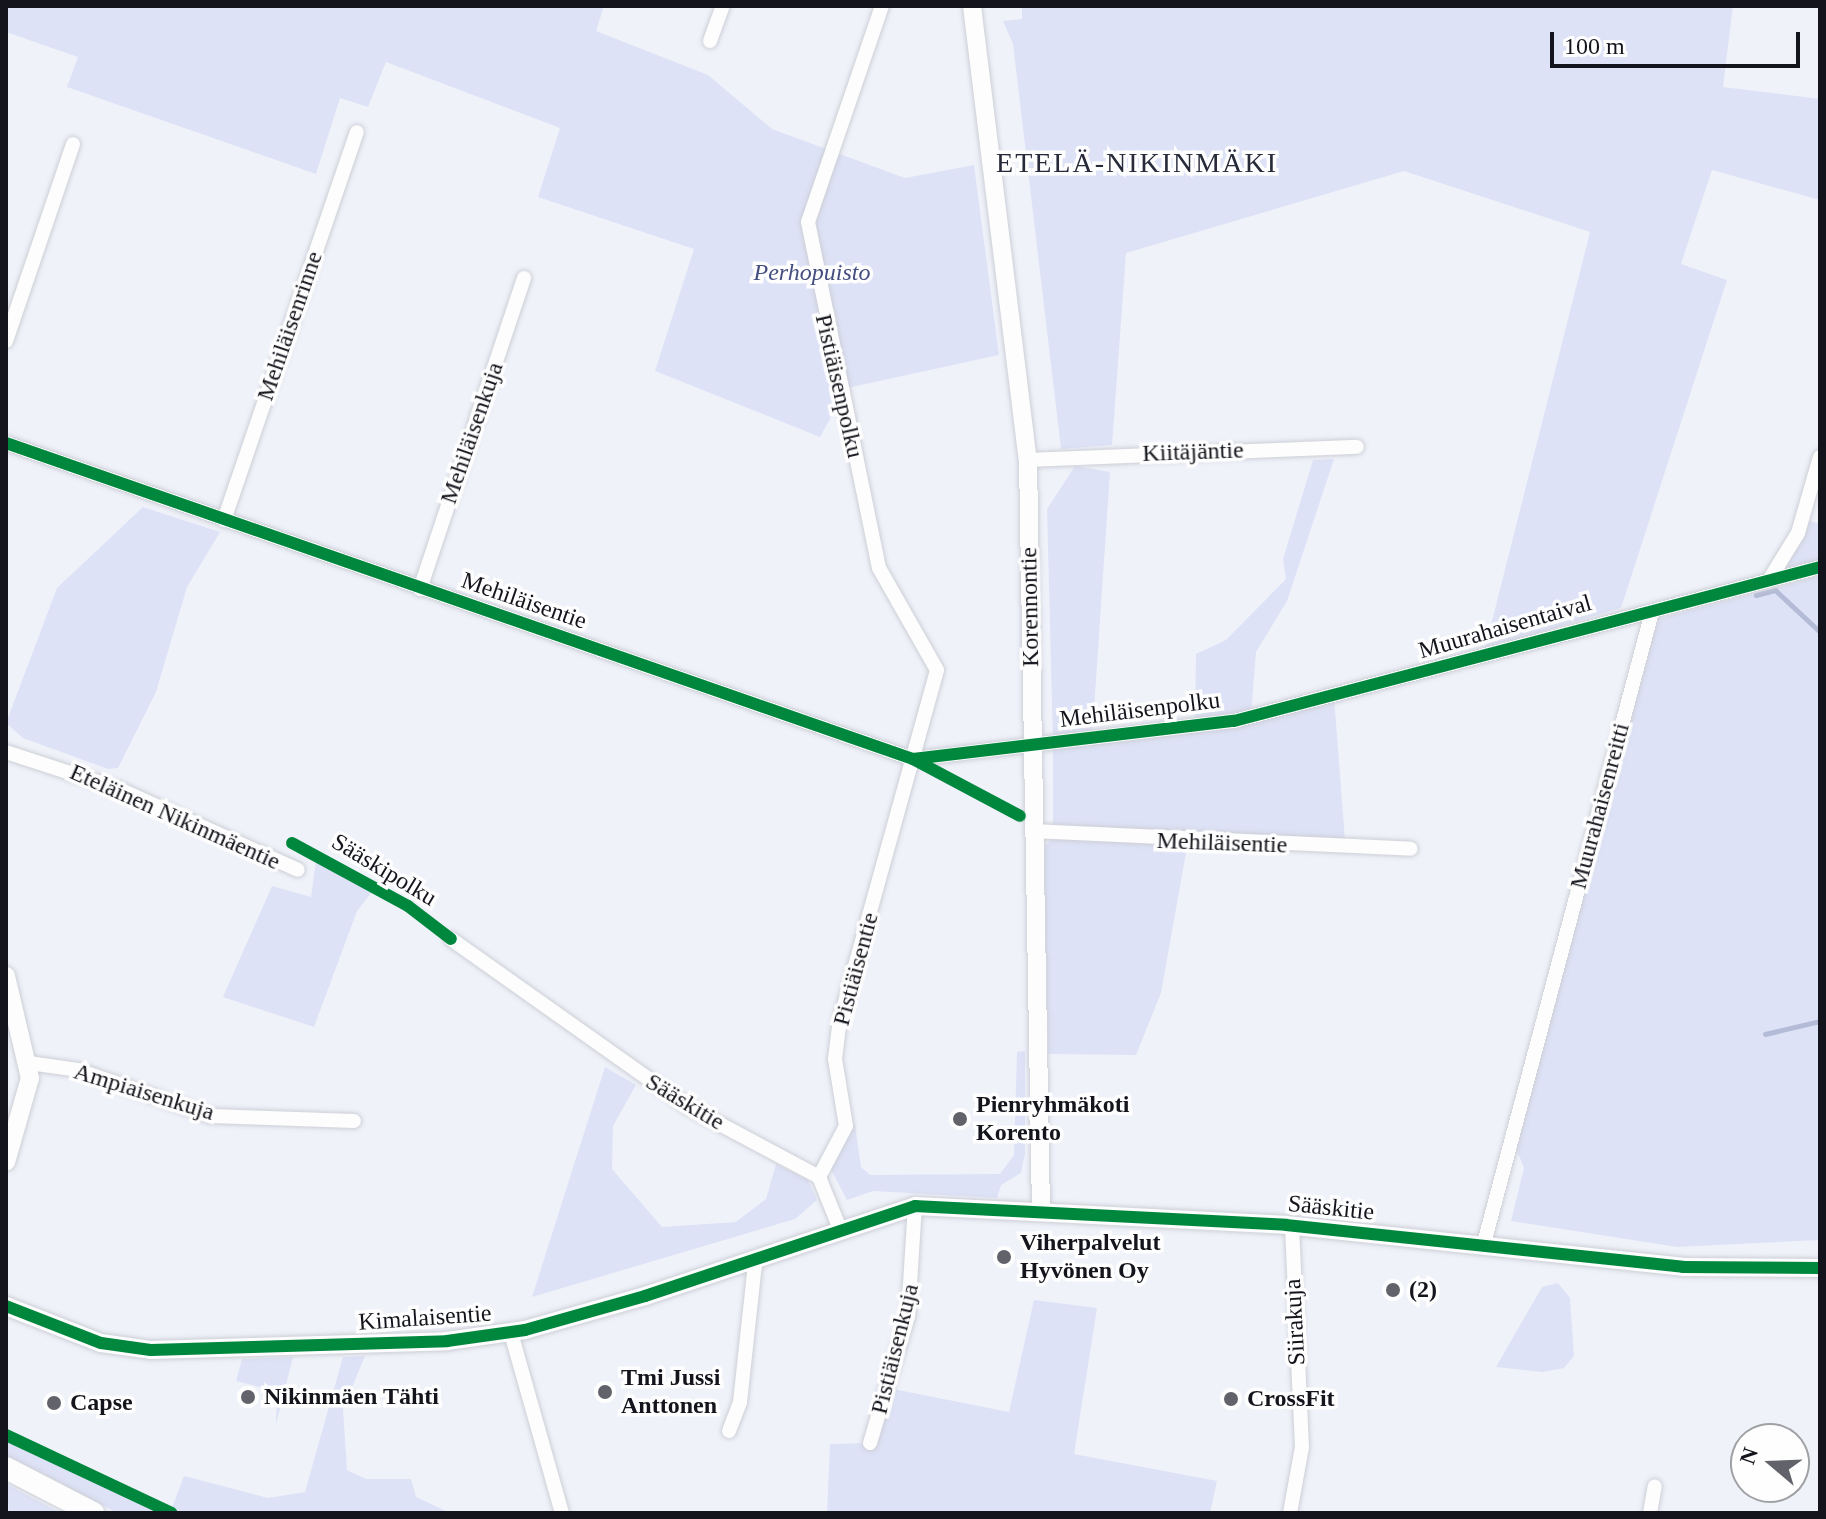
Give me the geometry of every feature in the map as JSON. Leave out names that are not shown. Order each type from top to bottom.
[{"type":"main road","points":[[6,1468],[93,1513]]},
{"type":"street","points":[[710,41],[723,6]]},
{"type":"street","name":"Pistiäisenpolku","points":[[882,6],[808,222],[879,568],[937,670],[913,759]]},
{"type":"street","name":"Korennontie","points":[[972,6],[1028,460],[1041,1211]]},
{"type":"street","name":"Mehiläisenrinne","points":[[224,520],[357,132]]},
{"type":"street","points":[[6,341],[73,144]]},
{"type":"street","name":"Mehiläisenkuja","points":[[420,589],[524,278]]},
{"type":"street","name":"Mehiläisentie","points":[[6,443],[913,759]]},
{"type":"street","name":"Kiitäjäntie","points":[[1028,460],[1357,447]]},
{"type":"street","points":[[1769,580],[1798,533],[1820,457]]},
{"type":"street","points":[[1652,612],[1820,567]]},
{"type":"street","name":"Muurahaisentaival","points":[[1370,687],[1652,612]]},
{"type":"street","name":"Muurahaisenreitti","points":[[1483,1247],[1652,612]]},
{"type":"street","name":"Mehiläisenpolku","points":[[913,759],[1234,721],[1370,687]]},
{"type":"street","name":"Eteläinen Nikinmäentie","points":[[6,752],[119,789],[298,870]]},
{"type":"street","name":"Pistiäisentie","points":[[819,1177],[846,1126],[835,1059],[840,1020],[913,759]]},
{"type":"street","name":"Mehiläisentie","points":[[1034,831],[1411,849]]},
{"type":"street","name":"Sääskitie","points":[[451,939],[688,1107],[819,1177]]},
{"type":"street","points":[[6,976],[29,1063],[28,1098],[6,1162]]},
{"type":"street","name":"Ampiaisenkuja","points":[[29,1063],[78,1070],[211,1116],[354,1121]]},
{"type":"street","points":[[819,1177],[840,1229]]},
{"type":"street","name":"Sääskitie","points":[[840,1229],[915,1206],[1041,1211],[1292,1226],[1683,1267],[1820,1268]]},
{"type":"street","name":"Pistiäisenkuja","points":[[870,1443],[908,1316],[915,1206]]},
{"type":"street","name":"Siirakuja","points":[[1290,1513],[1302,1474],[1292,1226]]},
{"type":"street","name":"Kimalaisentie","points":[[6,1306],[101,1343],[151,1350],[402,1345],[511,1333],[755,1263],[840,1229]]},
{"type":"street","points":[[729,1431],[740,1402],[755,1263]]},
{"type":"street","points":[[511,1333],[562,1513]]},
{"type":"street","points":[[1650,1513],[1655,1486]]},
{"type":"green space","name":"Perhopuisto","points":[[6,6],[604,6],[596,31],[708,75],[772,129],[905,178],[974,165],[999,355],[847,388],[820,437],[655,371],[694,249],[538,197],[560,128],[386,62],[368,107],[340,98],[316,174],[67,87],[78,57],[6,32]]},
{"type":"green space","points":[[1022,6],[1733,6],[1723,87],[1820,99],[1820,200],[1712,170],[1681,264],[1727,280],[1621,608],[1485,649],[1590,232],[1404,171],[1126,253],[1112,445],[1061,449],[1013,44],[1003,21],[1022,19]]},
{"type":"green space","points":[[1334,459],[1287,601],[1256,652],[1251,716],[1334,697],[1345,840],[1189,836],[1161,993],[1136,1055],[1048,1054],[1044,847],[1053,837],[1053,743],[1047,509],[1075,466],[1110,472],[1092,739],[1195,725],[1196,654],[1226,640],[1286,579],[1283,559],[1313,460]]},
{"type":"green space","points":[[143,507],[220,532],[187,587],[156,692],[118,768],[108,769],[23,738],[6,723],[57,588]]},
{"type":"green space","points":[[1803,519],[1820,524],[1820,561],[1790,569],[1785,559]]},
{"type":"green space","points":[[1820,576],[1820,1240],[1677,1247],[1511,1221],[1524,1168],[1516,1149],[1658,619]]},
{"type":"green space","points":[[316,861],[373,891],[357,911],[314,1027],[223,997],[272,886],[311,897]]},
{"type":"green space","points":[[1025,1051],[1025,1154],[1021,1173],[1001,1185],[997,1198],[873,1191],[847,1200],[828,1164],[846,1126],[855,1124],[861,1167],[870,1175],[1000,1174],[1014,1155],[1017,1052]]},
{"type":"green space","points":[[605,1067],[636,1085],[613,1126],[612,1169],[662,1227],[736,1222],[766,1199],[776,1164],[808,1180],[817,1200],[795,1219],[532,1297]]},
{"type":"green space","points":[[1558,1283],[1570,1298],[1574,1356],[1564,1368],[1542,1372],[1496,1367],[1542,1287]]},
{"type":"green space","points":[[1034,1300],[1097,1308],[1074,1454],[1217,1481],[1210,1513],[827,1513],[830,1444],[870,1443],[888,1388],[1009,1412]]},
{"type":"green space","points":[[365,1356],[343,1409],[347,1470],[366,1479],[411,1479],[416,1497],[450,1513],[170,1513],[184,1476],[268,1498],[305,1492],[343,1357]]},
{"type":"green space","points":[[293,1357],[276,1424],[277,1391],[236,1381],[242,1359]]},
{"type":"green space","points":[[6,1438],[161,1513],[117,1513],[6,1455]]},
{"type":"green space","points":[[6,1484],[61,1513],[9,1513]]},
{"type":"waterway","points":[[1756,595],[1775,590],[1820,632]]},
{"type":"waterway","points":[[1765,1034],[1820,1021]]},
{"type":"cycle path","points":[[6,443],[913,759],[1020,816]]},
{"type":"cycle path","points":[[913,759],[1234,721],[1820,567]]},
{"type":"cycle path","name":"Sääskipolku","points":[[292,843],[408,906],[451,939]]},
{"type":"cycle path","points":[[6,1306],[101,1343],[151,1350],[447,1341],[525,1330],[645,1296],[915,1206],[1286,1225],[1683,1267],[1820,1268]]},
{"type":"cycle path","points":[[6,1435],[172,1513]]},
{"type":"place","name":"Pienryhmäkoti Korento","points":[[960,1119]]},
{"type":"place","name":"Viherpalvelut Hyvönen Oy","points":[[1004,1257]]},
{"type":"place","name":"(2)","points":[[1393,1290]]},
{"type":"place","name":"Tmi Jussi Anttonen","points":[[605,1392]]},
{"type":"place","name":"Nikinmäen Tähti","points":[[248,1397]]},
{"type":"place","name":"CrossFit","points":[[1231,1399]]},
{"type":"place","name":"Capse","points":[[54,1403]]},
{"type":"district","name":"ETELÄ-NIKINMÄKI","points":[[1137,163]]}]
